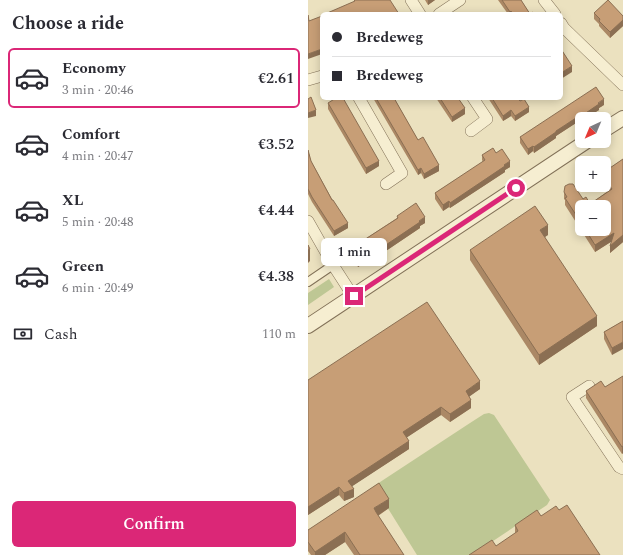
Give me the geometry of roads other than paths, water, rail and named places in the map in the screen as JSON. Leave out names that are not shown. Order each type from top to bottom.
[{"type":"street","points":[[411,0],[419,12]]},
{"type":"street","points":[[442,12],[460,0]]},
{"type":"street","points":[[544,0],[553,12]]},
{"type":"street","points":[[563,26],[623,85]]},
{"type":"street","points":[[308,80],[320,77]]},
{"type":"street","points":[[360,100],[402,173],[386,184]]},
{"type":"street","points":[[471,131],[486,119],[474,100]]},
{"type":"street","points":[[611,126],[623,118]]},
{"type":"street","points":[[308,326],[577,148]]},
{"type":"street","points":[[308,221],[354,296]]},
{"type":"street","points":[[308,282],[334,265]]},
{"type":"street","points":[[589,386],[572,397],[619,468],[623,469]]}]
